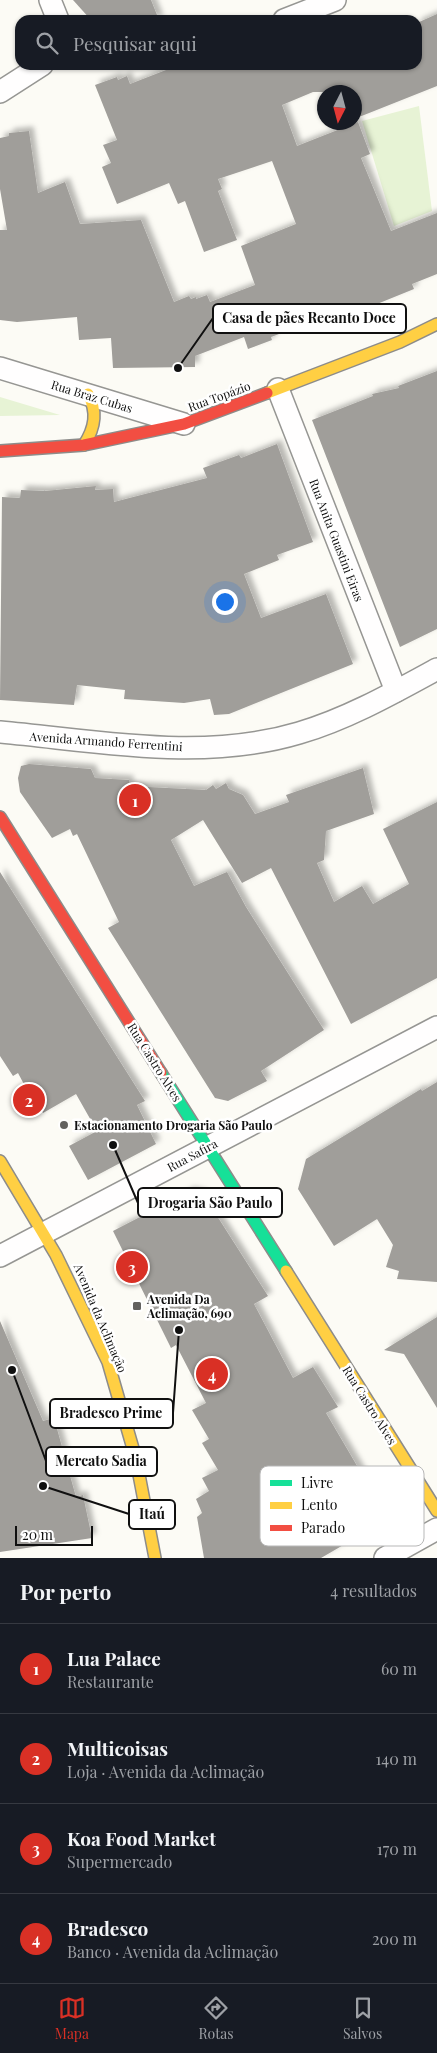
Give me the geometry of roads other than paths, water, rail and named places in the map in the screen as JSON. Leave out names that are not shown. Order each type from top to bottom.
[{"type":"street","points":[[50,0],[56,15]]},
{"type":"street","points":[[297,15],[335,0]]},
{"type":"street","points":[[0,92],[34,70]]},
{"type":"street","name":"Rua Topázio","points":[[0,451],[84,445],[184,424],[400,342],[437,324]]},
{"type":"street","name":"Rua Braz Cubas","points":[[0,368],[184,424]]},
{"type":"street","name":"Rua Anita Guastini Eiras","points":[[278,388],[396,691]]},
{"type":"street","points":[[84,445],[91,435],[95,422],[96,409],[88,394]]},
{"type":"street","name":"Avenida Armando Ferrentini","points":[[1,736],[134,746],[206,748],[242,745],[309,730],[396,691],[437,670]]},
{"type":"street","name":"Rua Castro Alves","points":[[0,817],[409,1466]]},
{"type":"street","name":"Rua Safira","points":[[0,1256],[437,1027]]},
{"type":"street","name":"Avenida da Aclimação","points":[[0,1162],[58,1255],[107,1361],[129,1434],[149,1512],[155,1558]]},
{"type":"street","name":"Rua Castro Alves","points":[[424,1490],[437,1511]]},
{"type":"street","points":[[424,1536],[437,1528]]},
{"type":"street","points":[[385,1558],[406,1546]]},
{"type":"place","name":"Casa de pães Recanto Doce","points":[[178,368]]},
{"type":"place","name":"Lua Palace","points":[[135,800]]},
{"type":"place","name":"Multicoisas","points":[[29,1100]]},
{"type":"place","name":"Estacionamento Drogaria São Paulo","points":[[64,1125]]},
{"type":"place","name":"Drogaria São Paulo","points":[[113,1145]]},
{"type":"place","name":"Koa Food Market","points":[[132,1267]]},
{"type":"place","name":"Avenida Da Aclimação, 690","points":[[137,1306]]},
{"type":"place","name":"Bradesco Prime","points":[[179,1330]]},
{"type":"place","name":"Mercato Sadia","points":[[12,1370]]},
{"type":"place","name":"Bradesco","points":[[212,1374]]},
{"type":"place","name":"Itaú","points":[[43,1486]]}]
